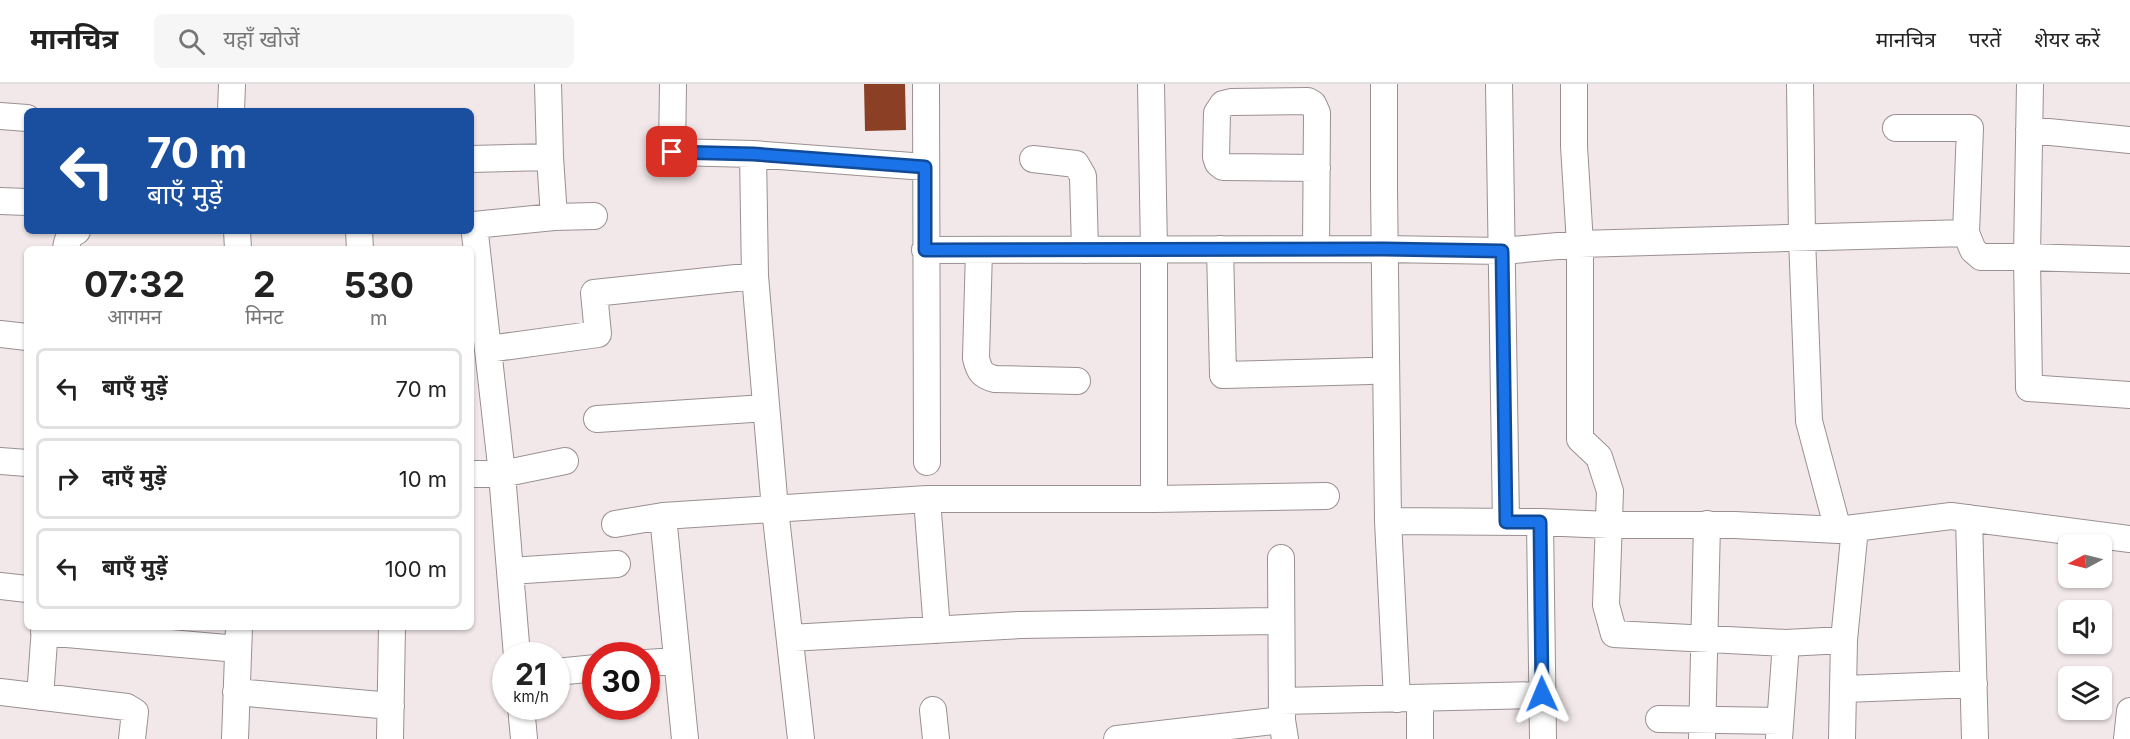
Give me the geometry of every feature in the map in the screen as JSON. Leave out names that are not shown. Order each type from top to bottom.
[{"type":"street","points":[[231,108],[232,84]]},
{"type":"street","points":[[548,84],[554,217]]},
{"type":"street","points":[[673,84],[672,152],[753,154],[925,167]]},
{"type":"street","points":[[926,84],[927,462]]},
{"type":"street","points":[[1151,84],[1155,250],[1154,499]]},
{"type":"street","points":[[1384,84],[1388,521],[1409,699],[1420,739]]},
{"type":"street","points":[[1499,84],[1506,522]]},
{"type":"street","points":[[1574,84],[1574,146],[1580,244],[1580,439],[1599,457],[1610,490],[1606,605],[1614,634],[1785,643],[1844,640]]},
{"type":"street","points":[[1800,84],[1802,238],[1809,421],[1846,529],[1845,689],[1842,739]]},
{"type":"street","points":[[2030,84],[2027,257],[2029,388],[2130,395]]},
{"type":"street","points":[[0,116],[24,117]]},
{"type":"street","points":[[1896,128],[1970,128],[1966,233],[1973,250],[1981,257],[2130,260]]},
{"type":"street","points":[[2029,130],[2130,140]]},
{"type":"street","points":[[753,154],[755,276],[775,509],[801,739]]},
{"type":"street","points":[[474,159],[550,157]]},
{"type":"street","points":[[1033,159],[1076,164],[1083,176],[1085,250]]},
{"type":"street","points":[[1316,249],[1317,168]]},
{"type":"street","points":[[0,201],[24,202]]},
{"type":"street","points":[[516,642],[502,474],[474,225],[554,217],[594,216]]},
{"type":"street","points":[[925,250],[1502,251],[1580,244],[1966,233]]},
{"type":"street","points":[[1220,249],[1222,375],[1370,371]]},
{"type":"street","points":[[979,250],[976,358],[979,370],[985,376],[995,379],[1077,381]]},
{"type":"street","points":[[488,350],[598,334],[594,293],[755,276]]},
{"type":"street","points":[[0,334],[24,337]]},
{"type":"street","points":[[597,419],[766,408]]},
{"type":"street","points":[[0,461],[24,463]]},
{"type":"street","points":[[474,474],[502,474],[565,461]]},
{"type":"street","points":[[615,524],[663,516],[927,499],[1326,496]]},
{"type":"street","points":[[927,499],[937,630]]},
{"type":"street","points":[[663,516],[685,739]]},
{"type":"street","points":[[1388,521],[1846,529],[1951,516],[2130,539]]},
{"type":"street","points":[[1969,519],[1975,739]]},
{"type":"street","points":[[1540,522],[1543,739]]},
{"type":"street","points":[[1702,729],[1707,525]]},
{"type":"street","points":[[1281,558],[1283,720]]},
{"type":"street","points":[[510,572],[617,564]]},
{"type":"street","points":[[0,586],[24,589]]},
{"type":"street","points":[[790,638],[1020,625],[1280,621]]},
{"type":"street","points":[[40,697],[44,630]]},
{"type":"street","points":[[66,630],[238,638],[235,739]]},
{"type":"street","points":[[390,739],[392,630]]},
{"type":"street","points":[[1659,719],[1702,729],[1780,730],[1785,643]]},
{"type":"street","points":[[660,662],[676,661]]},
{"type":"street","points":[[1845,689],[1974,684]]},
{"type":"street","points":[[0,692],[127,707],[135,712],[132,739]]},
{"type":"street","points":[[236,692],[391,706]]},
{"type":"street","points":[[1117,739],[1283,720],[1409,699],[1542,694]]},
{"type":"street","points":[[933,710],[936,739]]},
{"type":"street","points":[[2127,739],[2130,711]]},
{"type":"street","points":[[522,720],[524,739]]},
{"type":"building","points":[[864,84],[905,84],[906,130],[865,131]]},
{"type":"route","points":[[672,152],[753,154],[925,167],[925,250],[1502,251],[1506,522],[1540,522],[1542,694]]}]
